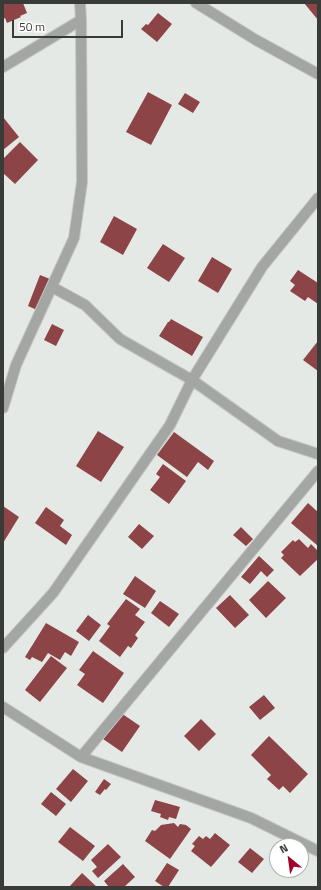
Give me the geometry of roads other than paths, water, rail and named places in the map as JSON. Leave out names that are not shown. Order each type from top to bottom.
[{"type":"street","points":[[3,408],[16,365],[74,238],[82,182],[80,3]]},
{"type":"street","points":[[196,3],[256,40],[318,74]]},
{"type":"street","points":[[3,67],[81,20]]},
{"type":"street","points":[[3,648],[53,593],[170,425],[192,380],[262,267],[318,198]]},
{"type":"street","points":[[52,287],[85,305],[120,339],[192,380],[278,441],[318,454]]},
{"type":"street","points":[[81,757],[318,471]]},
{"type":"street","points":[[3,707],[81,757],[251,818],[318,851]]}]
